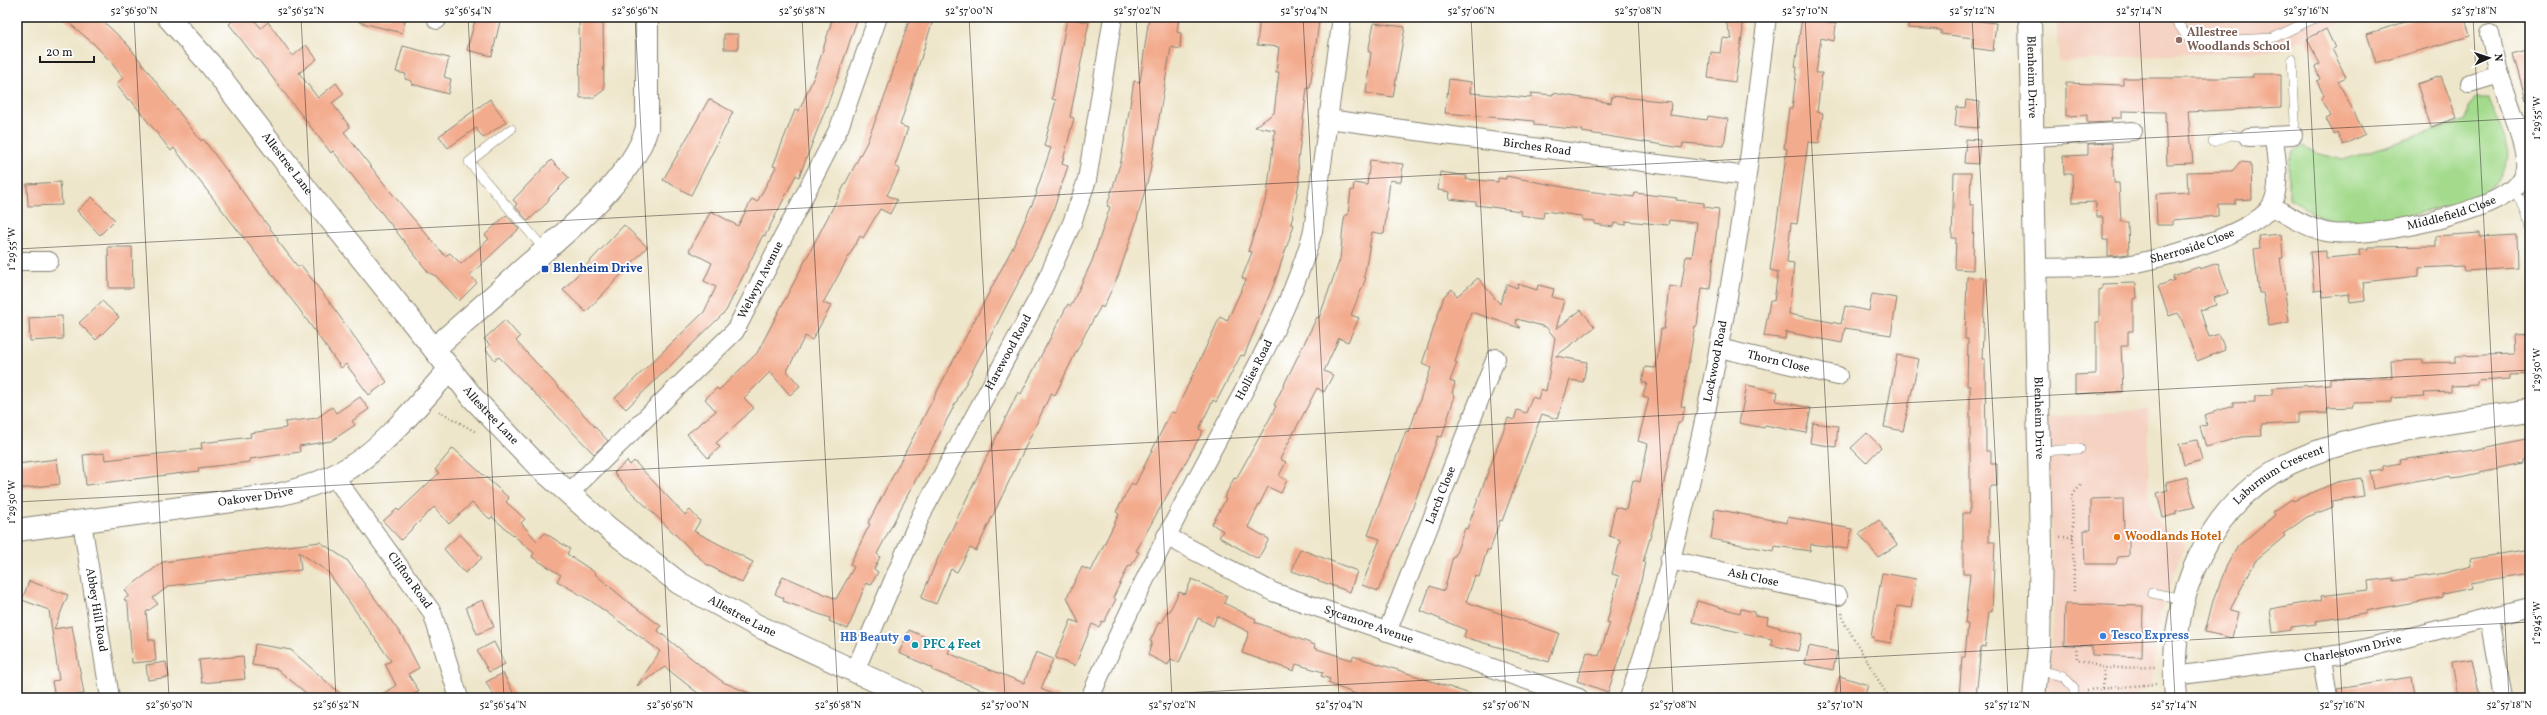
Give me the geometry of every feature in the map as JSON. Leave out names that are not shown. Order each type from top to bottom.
[{"type":"street","name":"Allestree Lane","points":[[168,17],[210,64],[490,418],[568,494],[659,570],[679,583],[756,625],[912,698]]},
{"type":"street","points":[[434,349],[545,250],[616,180],[643,142],[648,114],[647,17]]},
{"type":"street","name":"Welwyn Avenue","points":[[568,494],[734,331],[839,128],[878,17]]},
{"type":"street","name":"Harewood Road","points":[[855,671],[921,515],[1040,294],[1072,223],[1087,180],[1113,17]]},
{"type":"street","name":"Hollies Road","points":[[1090,698],[1118,632],[1166,536],[1262,357],[1291,296],[1313,231],[1342,17]]},
{"type":"street","name":"Lockwood Road","points":[[1629,698],[1650,638],[1703,426],[1719,348],[1739,234],[1767,17]]},
{"type":"street","name":"Blenheim Drive","points":[[2030,17],[2034,137],[2041,576],[2034,698]]},
{"type":"street","name":"Middlefield Close","points":[[2271,206],[2326,232],[2355,234],[2437,221],[2496,198],[2512,189],[2525,171],[2528,161],[2500,74],[2490,34]]},
{"type":"street","points":[[2470,83],[2500,74]]},
{"type":"street","name":"Birches Road","points":[[1328,119],[1746,176]]},
{"type":"street","points":[[2034,137],[2133,131]]},
{"type":"street","points":[[2249,137],[2293,136]]},
{"type":"street","name":"Sherroside Close","points":[[2035,268],[2117,266],[2155,258],[2242,229],[2261,217],[2271,206],[2277,188],[2274,137]]},
{"type":"street","points":[[17,261],[49,261]]},
{"type":"street","name":"Thorn Close","points":[[1719,348],[1838,376]]},
{"type":"street","name":"Larch Close","points":[[1387,632],[1496,358]]},
{"type":"street","name":"Oakover Drive","points":[[17,530],[277,496],[308,488],[334,476],[365,456],[421,401],[450,369]]},
{"type":"street","name":"Laburnum Crescent","points":[[2174,681],[2175,640],[2183,600],[2192,571],[2220,520],[2244,496],[2280,469],[2304,456],[2330,447],[2396,432],[2530,410]]},
{"type":"street","name":"Clifton Road","points":[[334,476],[432,612],[459,698]]},
{"type":"street","name":"Abbey Hill Road","points":[[82,522],[110,698]]},
{"type":"street","name":"Sycamore Avenue","points":[[1166,536],[1273,592],[1579,698]]},
{"type":"street","name":"Ash Close","points":[[1669,560],[1838,596]]},
{"type":"street","name":"Charlestown Drive","points":[[2174,681],[2322,658],[2530,608]]},
{"type":"street","points":[[2489,618],[2503,698]]},
{"type":"street","points":[[2322,658],[2328,698]]},
{"type":"lane","points":[[2177,17],[2177,22],[2187,37],[2215,41],[2274,38],[2317,17]]},
{"type":"lane","points":[[2292,59],[2295,121],[2293,136]]},
{"type":"lane","points":[[512,128],[469,162],[545,250]]},
{"type":"lane","points":[[2213,142],[2230,135],[2249,137]]},
{"type":"lane","points":[[2512,189],[2522,201],[2528,216],[2530,230]]},
{"type":"lane","points":[[2039,451],[2080,449]]},
{"type":"lane","points":[[2152,593],[2183,600]]},
{"type":"lane","points":[[2036,670],[2063,676],[2071,682],[2074,694]]},
{"type":"path","points":[[421,401],[481,435]]},
{"type":"path","points":[[2074,591],[2072,495],[2082,484]]},
{"type":"path","points":[[1838,596],[1844,622],[1889,698]]},
{"type":"path","points":[[2076,645],[2077,659],[2104,668],[2174,681]]},
{"type":"path","points":[[2103,688],[2104,668]]},
{"type":"path","points":[[2074,694],[2103,688],[2174,681]]},
{"type":"shaded area","name":"Allestree Woodlands School","points":[[2056,17],[2355,17],[2277,51],[2166,55],[2059,62]]},
{"type":"shaded area","points":[[2148,410],[2149,506],[2163,527],[2185,544],[2160,614],[2155,639],[2152,687],[2125,698],[2045,698],[2054,607],[2047,417]]},
{"type":"green space","points":[[2475,99],[2488,99],[2499,124],[2507,150],[2505,168],[2501,176],[2490,188],[2482,193],[2467,200],[2432,210],[2391,219],[2356,224],[2344,224],[2330,220],[2289,199],[2289,162],[2292,152],[2304,146],[2315,153],[2343,160],[2466,120],[2468,107]]},
{"type":"building","points":[[62,17],[99,17],[128,45],[201,141],[203,139],[298,267],[301,265],[387,382],[369,395],[346,364],[341,368],[299,309],[174,148],[171,151],[130,99],[128,100],[116,84],[123,78],[111,62],[94,44]]},
{"type":"building","points":[[237,17],[252,17],[261,28],[268,22],[293,56],[306,45],[317,59],[299,73],[318,98],[336,83],[344,94],[332,103],[350,127],[344,132],[389,190],[445,256],[450,253],[461,264],[489,239],[485,235],[506,215],[519,229],[470,275],[477,283],[459,301],[436,276],[429,273],[333,151],[331,153],[258,59],[257,60],[229,24]]},
{"type":"building","points":[[360,17],[406,17],[402,33],[359,22]]},
{"type":"building","points":[[476,17],[501,17],[492,56],[467,50]]},
{"type":"building","points":[[833,17],[858,17],[838,77],[799,177],[796,175],[765,236],[763,235],[726,311],[626,409],[615,398],[704,312],[716,287],[704,281],[712,263],[689,251],[711,211],[738,226],[752,199],[757,202],[776,167],[773,166],[795,110],[799,111],[816,72]]},
{"type":"building","points":[[910,17],[933,20],[900,125],[908,128],[895,166],[900,169],[887,195],[897,200],[890,214],[880,209],[863,238],[860,236],[823,303],[831,306],[812,340],[805,336],[787,371],[800,386],[790,395],[770,372],[744,398],[754,408],[716,443],[720,447],[708,458],[687,434],[716,411],[705,399],[717,388],[719,390],[757,353],[867,142],[886,93]]},
{"type":"building","points":[[1149,17],[1179,17],[1177,32],[1181,33],[1180,49],[1171,47],[1150,172],[1136,223],[1118,276],[1103,308],[1101,306],[1085,334],[1055,395],[1051,393],[976,551],[970,548],[957,572],[951,569],[936,604],[921,598],[937,560],[1018,392],[1021,394],[1068,304],[1071,306],[1092,261],[1110,207],[1107,206],[1121,161],[1134,81],[1140,82]]},
{"type":"building","points":[[1260,17],[1317,17],[1317,22],[1319,22],[1310,88],[1307,88],[1298,161],[1299,183],[1291,224],[1294,225],[1274,284],[1244,356],[1241,355],[1216,402],[1213,400],[1199,429],[1203,431],[1136,551],[1139,552],[1131,566],[1129,565],[1113,598],[1116,599],[1104,622],[1102,621],[1099,627],[1092,624],[1075,666],[1055,658],[1071,620],[1079,623],[1067,597],[1082,567],[1091,571],[1119,514],[1116,512],[1132,483],[1135,485],[1171,412],[1175,413],[1220,317],[1227,321],[1246,280],[1242,278],[1252,252],[1248,251],[1267,195],[1275,130],[1255,127],[1274,113],[1279,72],[1276,72],[1279,47],[1257,45]]},
{"type":"building","points":[[1724,17],[1740,17],[1743,29],[1735,82],[1708,78],[1711,52],[1720,53],[1722,38],[1732,39]]},
{"type":"building","points":[[1802,17],[1828,18],[1827,23],[1836,24],[1834,41],[1821,38],[1816,73],[1822,73],[1817,112],[1823,113],[1819,143],[1808,142],[1797,224],[1791,223],[1787,262],[1794,263],[1789,314],[1841,324],[1845,306],[1869,311],[1872,294],[1897,298],[1891,335],[1845,328],[1842,343],[1786,332],[1785,339],[1764,336],[1770,300],[1774,301],[1778,272],[1770,270],[1787,149],[1784,148],[1789,108],[1792,109],[1797,67],[1795,67]]},
{"type":"building","points":[[1908,17],[1962,17],[1961,19],[1996,23],[1993,51],[1972,48],[1973,38],[1941,34],[1941,30],[1908,28]]},
{"type":"building","points":[[2421,17],[2465,17],[2470,36],[2376,63],[2367,34]]},
{"type":"building","points":[[1067,18],[1089,22],[1070,117],[1074,118],[1062,164],[1068,166],[1053,211],[1039,243],[877,554],[880,557],[874,569],[878,572],[871,585],[866,583],[848,629],[829,621],[830,618],[783,601],[784,598],[775,594],[783,576],[836,599],[854,567],[850,564],[870,524],[868,523],[1014,245],[1037,193],[1036,192],[1051,148],[1044,146],[1056,100],[1052,99]]},
{"type":"building","points":[[579,19],[603,19],[604,90],[593,98],[580,98]]},
{"type":"building","points":[[1374,23],[1405,27],[1393,97],[1366,93],[1371,52],[1368,52]]},
{"type":"building","points":[[2326,29],[2335,48],[2332,49],[2346,77],[2338,81],[2365,134],[2343,145],[2337,132],[2334,134],[2326,119],[2331,116],[2321,98],[2324,96],[2317,81],[2320,79],[2315,67],[2320,64],[2307,39]]},
{"type":"building","points":[[724,34],[738,34],[738,49],[724,49]]},
{"type":"building","points":[[403,46],[449,58],[444,77],[451,79],[448,94],[412,84],[412,81],[405,79],[406,74],[396,72]]},
{"type":"building","points":[[2530,49],[2530,100],[2526,100],[2513,54]]},
{"type":"building","points":[[2253,74],[2281,74],[2281,107],[2188,112],[2193,163],[2167,164],[2165,112],[2122,111],[2122,118],[2111,118],[2112,122],[2087,123],[2087,115],[2066,116],[2066,83],[2123,85],[2123,78],[2221,78],[2253,77]]},
{"type":"building","points":[[2441,76],[2457,118],[2431,127],[2417,84]]},
{"type":"building","points":[[1449,79],[1471,82],[1470,93],[1531,98],[1531,93],[1553,95],[1553,93],[1611,103],[1612,96],[1671,102],[1670,115],[1707,120],[1708,116],[1728,119],[1724,146],[1683,143],[1682,148],[1582,132],[1583,130],[1534,125],[1534,121],[1445,113]]},
{"type":"building","points":[[490,99],[506,122],[483,138],[476,128],[448,148],[439,136]]},
{"type":"building","points":[[709,99],[733,112],[691,195],[663,180]]},
{"type":"building","points":[[1966,100],[1980,102],[1978,128],[1955,126],[1957,107],[1965,108]]},
{"type":"building","points":[[1966,139],[1980,140],[1978,164],[1964,163]]},
{"type":"building","points":[[2112,143],[2114,183],[2119,183],[2121,222],[2128,222],[2129,254],[2108,256],[2108,240],[2103,240],[2103,217],[2097,217],[2096,202],[2073,203],[2072,174],[2064,174],[2063,156],[2088,155],[2088,144]]},
{"type":"building","points":[[551,160],[569,178],[548,199],[549,201],[528,221],[515,206],[517,204],[513,200]]},
{"type":"building","points":[[1370,160],[1403,164],[1401,182],[1390,180],[1384,234],[1372,232],[1364,277],[1366,278],[1351,315],[1359,318],[1348,342],[1339,338],[1324,371],[1333,375],[1324,392],[1317,388],[1280,459],[1286,462],[1279,476],[1287,480],[1281,493],[1268,487],[1248,527],[1269,539],[1258,559],[1219,537],[1223,531],[1212,524],[1226,499],[1224,498],[1234,478],[1236,479],[1270,418],[1276,406],[1274,405],[1317,317],[1319,318],[1340,259],[1343,227],[1345,215],[1348,215],[1351,190],[1353,191],[1354,183],[1367,185]]},
{"type":"building","points":[[2240,162],[2251,163],[2252,199],[2235,200],[2235,204],[2218,204],[2218,216],[2173,220],[2173,225],[2157,225],[2156,194],[2188,192],[2187,172],[2232,171]]},
{"type":"building","points":[[1440,172],[1467,176],[1466,179],[1498,182],[1498,178],[1506,179],[1506,176],[1579,190],[1634,197],[1635,193],[1677,198],[1676,200],[1704,203],[1704,207],[1719,209],[1710,289],[1702,288],[1697,326],[1695,326],[1681,406],[1685,407],[1681,422],[1678,422],[1659,507],[1643,562],[1645,562],[1635,609],[1608,692],[1577,681],[1587,652],[1599,656],[1610,623],[1607,622],[1619,576],[1612,574],[1620,541],[1619,539],[1609,536],[1615,507],[1626,510],[1633,480],[1640,482],[1648,444],[1638,441],[1649,398],[1643,396],[1647,383],[1642,383],[1645,367],[1656,368],[1661,329],[1664,329],[1669,286],[1681,288],[1686,256],[1692,257],[1697,223],[1669,220],[1668,225],[1626,221],[1626,225],[1614,223],[1613,227],[1595,224],[1595,221],[1582,220],[1582,216],[1544,211],[1543,218],[1520,215],[1521,211],[1476,205],[1476,202],[1449,199],[1450,192],[1438,190]]},
{"type":"building","points":[[1954,173],[1971,173],[1970,205],[1974,205],[1973,270],[1955,269],[1956,238],[1952,238]]},
{"type":"building","points":[[60,182],[62,205],[28,206],[27,184]]},
{"type":"building","points":[[92,197],[115,220],[100,235],[77,211]]},
{"type":"building","points":[[624,225],[647,247],[586,312],[563,290]]},
{"type":"building","points":[[2480,233],[2480,237],[2517,235],[2518,268],[2464,271],[2463,266],[2419,268],[2419,276],[2363,282],[2365,300],[2350,302],[2349,294],[2323,297],[2322,290],[2314,291],[2310,252],[2326,251],[2326,258],[2360,255],[2359,249],[2368,249],[2368,247],[2436,246],[2436,236]]},
{"type":"building","points":[[2281,234],[2283,258],[2280,258],[2289,322],[2269,326],[2263,293],[2259,293],[2254,249],[2260,248],[2259,236]]},
{"type":"building","points":[[108,247],[132,247],[133,288],[109,288]]},
{"type":"building","points":[[2218,263],[2228,293],[2214,298],[2216,305],[2200,310],[2209,337],[2219,334],[2225,350],[2197,361],[2181,318],[2178,313],[2169,316],[2158,286],[2174,280],[2173,276],[2199,267],[2200,269]]},
{"type":"building","points":[[1967,277],[1985,278],[1982,359],[1985,359],[1986,451],[1991,451],[1991,464],[1997,464],[1997,486],[1990,486],[1989,542],[1995,542],[1992,612],[1989,611],[1985,647],[1981,646],[1976,698],[1959,698],[1962,657],[1965,657],[1968,624],[1965,624],[1970,574],[1963,574],[1963,513],[1970,513],[1970,386],[1967,386],[1968,339],[1965,339]]},
{"type":"building","points":[[1478,278],[1500,304],[1507,284],[1517,288],[1518,284],[1537,290],[1538,285],[1554,289],[1552,297],[1564,300],[1556,329],[1581,310],[1595,327],[1556,356],[1587,362],[1583,382],[1570,380],[1557,419],[1542,414],[1502,521],[1500,520],[1490,550],[1487,550],[1479,577],[1475,576],[1466,602],[1559,633],[1549,662],[1464,637],[1466,630],[1421,611],[1430,586],[1444,591],[1453,556],[1455,556],[1465,528],[1467,529],[1508,418],[1514,420],[1517,410],[1526,413],[1532,397],[1538,399],[1541,389],[1546,391],[1555,338],[1546,327],[1517,319],[1516,323],[1520,328],[1471,312],[1455,362],[1457,363],[1450,381],[1455,383],[1452,393],[1455,395],[1442,437],[1438,436],[1409,518],[1378,591],[1362,585],[1380,539],[1368,535],[1406,431],[1409,432],[1431,368],[1422,364],[1444,296],[1452,289],[1457,296]]},
{"type":"building","points":[[2136,283],[2137,298],[2133,299],[2133,331],[2128,331],[2128,346],[2121,346],[2123,392],[2075,394],[2075,375],[2096,374],[2096,322],[2099,322],[2099,290],[2102,289],[2102,284]]},
{"type":"building","points":[[102,301],[119,317],[96,340],[79,323]]},
{"type":"building","points":[[62,316],[63,339],[30,341],[29,318]]},
{"type":"building","points":[[505,320],[520,337],[516,341],[608,441],[594,454],[499,357],[495,360],[485,349],[490,345],[484,339]]},
{"type":"building","points":[[2530,334],[2530,374],[2510,375],[2510,379],[2478,381],[2478,385],[2451,386],[2451,392],[2424,393],[2425,396],[2391,398],[2391,402],[2353,403],[2353,407],[2327,408],[2327,413],[2298,414],[2298,423],[2261,425],[2262,436],[2241,437],[2206,447],[2200,427],[2207,425],[2204,415],[2233,406],[2233,403],[2255,402],[2255,396],[2273,395],[2273,388],[2330,384],[2330,378],[2392,378],[2391,361],[2423,360],[2423,363],[2456,362],[2456,356],[2514,354],[2513,335]]},
{"type":"building","points":[[1897,355],[1919,359],[1903,431],[1884,427]]},
{"type":"building","points":[[1747,385],[1778,392],[1776,401],[1811,408],[1806,433],[1765,425],[1764,428],[1739,423]]},
{"type":"building","points":[[360,397],[369,409],[352,421],[355,425],[331,441],[299,446],[300,452],[250,459],[250,462],[198,468],[199,471],[86,485],[83,455],[104,453],[105,460],[202,449],[201,443],[251,437],[250,433],[286,428],[285,422],[317,418],[332,407],[336,413]]},
{"type":"building","points":[[1813,423],[1838,426],[1836,447],[1810,443]]},
{"type":"building","points":[[1867,433],[1881,447],[1866,463],[1851,448]]},
{"type":"building","points":[[2530,438],[2530,459],[2522,461],[2522,464],[2461,477],[2451,478],[2450,476],[2431,480],[2431,478],[2373,489],[2370,472],[2383,470],[2383,466],[2401,463],[2400,460],[2474,450]]},
{"type":"building","points":[[2197,440],[2202,460],[2184,465],[2179,444]]},
{"type":"building","points":[[453,448],[509,498],[506,502],[525,519],[521,523],[537,541],[545,533],[570,549],[567,554],[596,573],[595,574],[628,602],[661,626],[658,631],[701,666],[723,682],[760,698],[704,698],[665,667],[637,686],[660,651],[591,601],[557,581],[561,575],[532,557],[534,553],[492,517],[490,519],[472,503],[449,524],[434,507],[401,540],[383,521],[397,509],[399,511],[439,473],[435,470]]},
{"type":"building","points":[[57,459],[60,484],[17,489],[17,464]]},
{"type":"building","points":[[627,461],[630,465],[634,461],[685,515],[690,510],[700,521],[694,531],[753,562],[742,583],[706,564],[628,489],[614,473]]},
{"type":"building","points":[[2187,477],[2195,507],[2176,511],[2176,514],[2163,518],[2157,493],[2168,490],[2166,482]]},
{"type":"building","points":[[2361,478],[2364,496],[2331,501],[2333,507],[2307,517],[2283,534],[2285,536],[2256,560],[2230,610],[2238,612],[2232,638],[2205,632],[2213,601],[2227,565],[2238,546],[2275,515],[2273,512],[2292,499],[2293,501],[2337,482]]},
{"type":"building","name":"Woodlands Hotel","points":[[2123,498],[2124,531],[2129,531],[2129,556],[2118,557],[2116,564],[2085,564],[2084,530],[2091,530],[2091,499]]},
{"type":"building","points":[[1715,509],[1787,523],[1788,517],[1852,529],[1848,549],[1811,544],[1810,551],[1775,546],[1774,551],[1711,539]]},
{"type":"building","points":[[1879,520],[1897,545],[1878,557],[1859,534]]},
{"type":"building","points":[[460,534],[482,558],[465,573],[444,549]]},
{"type":"building","points":[[320,542],[347,560],[403,637],[419,668],[408,674],[419,691],[409,698],[377,698],[396,685],[385,664],[391,661],[328,572],[299,552],[301,570],[169,586],[153,598],[158,604],[146,612],[149,640],[154,640],[156,661],[132,663],[128,604],[124,599],[129,596],[125,590],[163,562]]},
{"type":"building","points":[[1300,549],[1357,571],[1350,592],[1292,571]]},
{"type":"building","points":[[2530,549],[2530,573],[2471,583],[2472,588],[2443,594],[2443,597],[2365,611],[2365,614],[2315,621],[2316,624],[2291,627],[2291,630],[2273,633],[2270,609],[2322,600],[2321,596],[2369,590],[2368,581],[2394,578],[2394,581],[2445,573],[2471,566],[2470,559]]},
{"type":"building","points":[[1882,573],[1916,579],[1911,608],[1897,606],[1891,643],[1874,640],[1874,637],[1871,637]]},
{"type":"building","points":[[1192,579],[1227,596],[1224,603],[1256,619],[1255,622],[1315,645],[1314,648],[1352,660],[1353,656],[1401,671],[1473,695],[1473,698],[1365,698],[1328,683],[1330,679],[1321,676],[1323,672],[1296,664],[1294,671],[1242,653],[1249,632],[1217,616],[1213,626],[1198,618],[1179,663],[1171,659],[1168,665],[1148,655],[1152,642],[1150,641],[1159,622],[1161,623],[1167,611],[1169,612],[1179,592],[1185,594]]},
{"type":"building","points":[[29,581],[68,595],[54,629],[72,626],[84,694],[55,698],[52,681],[59,680],[49,610],[22,600]]},
{"type":"building","points":[[483,600],[494,627],[477,634],[466,607]]},
{"type":"building","points":[[1697,601],[1740,613],[1741,609],[1754,612],[1754,615],[1768,617],[1767,624],[1802,634],[1798,651],[1771,645],[1772,639],[1692,622]]},
{"type":"building","name":"Tesco Express","points":[[2065,604],[2143,606],[2142,657],[2092,655],[2092,646],[2064,645]]},
{"type":"building","points":[[909,630],[950,648],[948,653],[1024,683],[1036,652],[1053,659],[1041,689],[1061,698],[1003,698],[932,670],[933,668],[899,653]]},
{"type":"building","points":[[494,642],[505,664],[489,672],[477,651]]},
{"type":"building","points":[[255,644],[291,650],[345,698],[312,698],[277,669],[252,665]]},
{"type":"building","points":[[1809,646],[1837,652],[1833,670],[1805,664]]},
{"type":"building","points":[[243,656],[245,679],[202,683],[199,660]]},
{"type":"building","points":[[2472,659],[2480,698],[2458,698],[2452,662]]},
{"type":"building","points":[[166,662],[169,677],[148,680],[146,665]]},
{"type":"building","points":[[503,673],[516,698],[495,698],[486,682]]},
{"type":"building","points":[[1840,676],[1868,685],[1864,698],[1834,698]]},
{"type":"building","points":[[2411,677],[2414,696],[2338,698],[2337,689]]},
{"type":"place","name":"Allestree Woodlands School","points":[[2179,40]]},
{"type":"place","name":"Blenheim Drive","points":[[545,269]]},
{"type":"place","name":"Woodlands Hotel","points":[[2117,537]]},
{"type":"place","name":"Tesco Express","points":[[2103,636]]},
{"type":"place","name":"HB Beauty","points":[[907,638]]},
{"type":"place","name":"PFC 4 Feet","points":[[915,645]]}]
